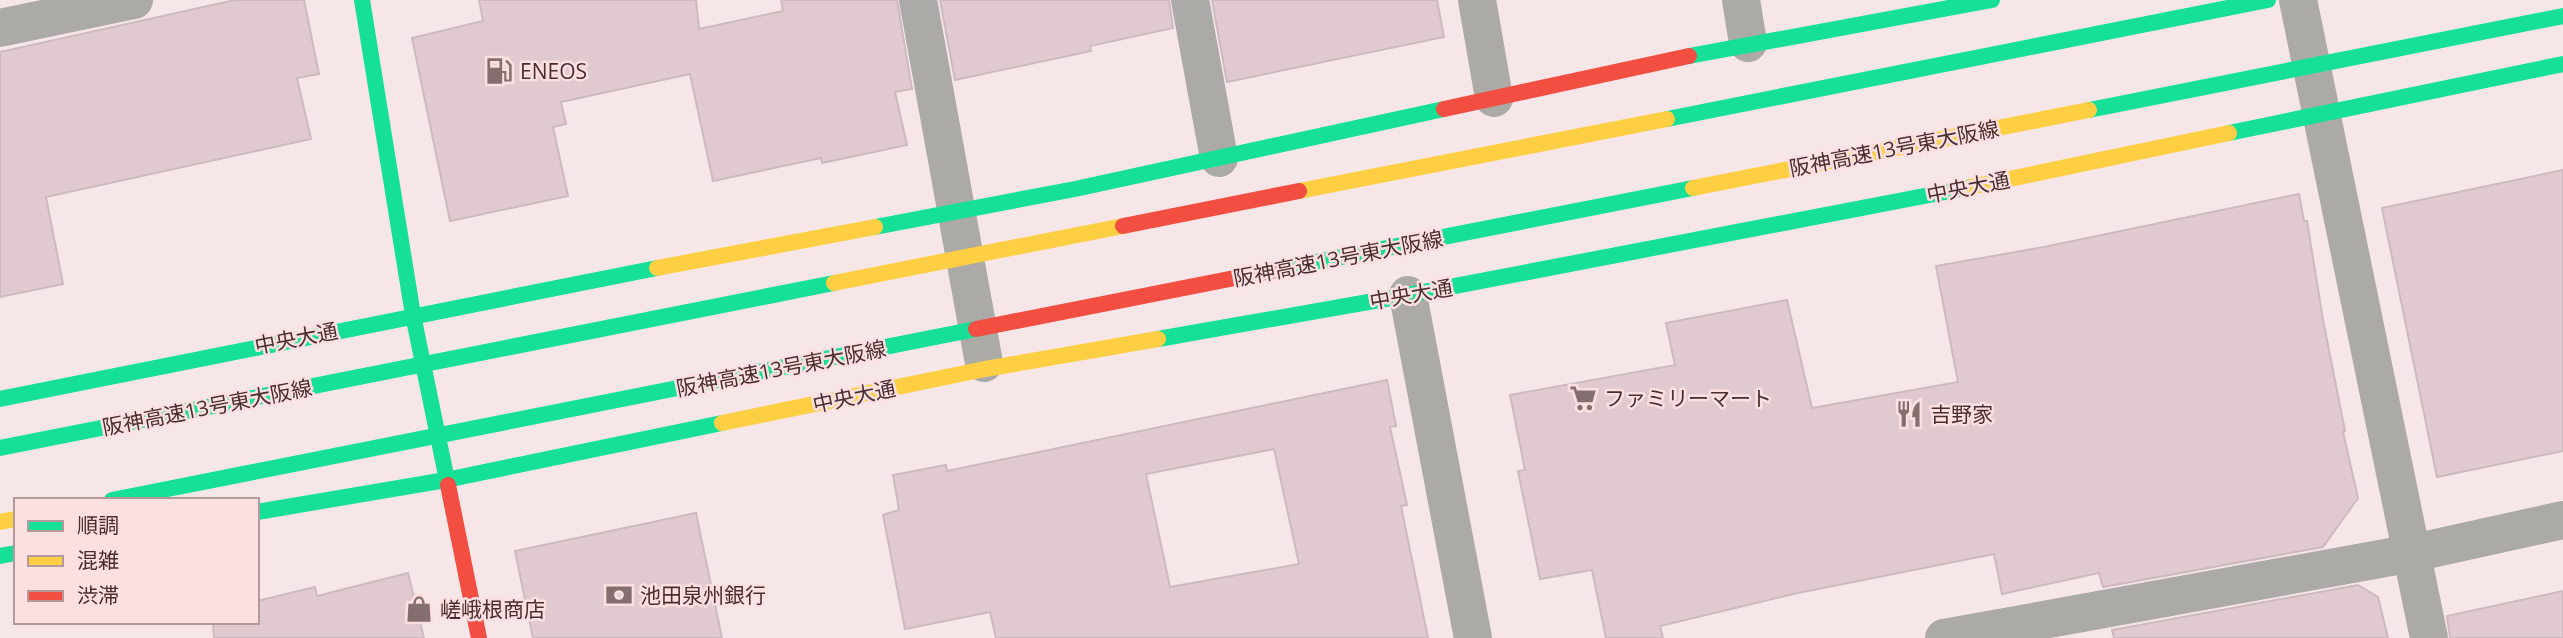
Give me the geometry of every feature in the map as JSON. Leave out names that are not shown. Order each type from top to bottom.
[{"type":"main road","points":[[362,0],[413,315],[479,638]]},
{"type":"main road","name":"中央大通","points":[[0,399],[413,315],[1219,158],[1748,43],[1992,0]]},
{"type":"main road","name":"阪神高速13号東大阪線","points":[[0,448],[2268,0]]},
{"type":"main road","name":"阪神高速13号東大阪線","points":[[123,498],[2563,16]]},
{"type":"main road","name":"中央大通","points":[[259,512],[446,480],[985,369],[1408,295],[1991,183],[2319,112],[2563,64]]},
{"type":"street","points":[[0,28],[134,0]]},
{"type":"street","points":[[918,0],[985,369]]},
{"type":"street","points":[[1190,0],[1219,158]]},
{"type":"street","points":[[1477,0],[1494,98]]},
{"type":"street","points":[[1741,0],[1748,43]]},
{"type":"street","points":[[2298,0],[2429,638]]},
{"type":"street","points":[[1408,295],[1473,638]]},
{"type":"street","points":[[1944,638],[2413,553],[2563,520]]},
{"type":"building","points":[[235,0],[304,0],[319,74],[297,78],[311,139],[46,197],[63,284],[0,297],[0,52]]},
{"type":"building","points":[[479,0],[696,0],[699,29],[783,11],[781,0],[897,0],[912,89],[895,92],[907,145],[822,163],[821,158],[713,181],[690,74],[561,102],[566,124],[553,127],[568,196],[450,221],[412,38],[483,21]]},
{"type":"building","points":[[940,0],[1169,0],[1173,28],[1090,46],[1091,51],[955,80]]},
{"type":"building","points":[[1212,0],[1437,0],[1444,37],[1227,82]]},
{"type":"building","points":[[2563,170],[2563,451],[2437,477],[2382,208]]},
{"type":"building","points":[[2299,194],[2304,221],[2307,221],[2345,431],[2343,432],[2358,498],[2323,547],[2103,587],[2099,573],[2002,594],[1994,554],[1798,593],[1660,626],[1663,638],[1606,638],[1592,570],[1540,579],[1518,471],[1525,470],[1510,395],[1675,365],[1666,323],[1787,300],[1812,408],[1958,382],[1936,266],[2044,247]]},
{"type":"building","points":[[1387,380],[1396,426],[1390,427],[1407,505],[1401,506],[1428,638],[996,638],[990,612],[905,629],[883,515],[899,510],[893,475],[946,465],[947,471]],"holes":[[[1274,449],[1299,564],[1170,587],[1146,474]]]},
{"type":"building","name":"池田泉州銀行","points":[[696,513],[722,638],[533,638],[515,551]]},
{"type":"building","points":[[408,573],[424,638],[214,638],[213,624],[259,624],[259,601],[315,587],[317,596]]},
{"type":"building","points":[[2358,585],[2378,597],[2388,638],[2114,638],[2112,630]]},
{"type":"building","points":[[2563,591],[2563,638],[2450,638],[2447,616]]},
{"type":"traffic: fast","points":[[362,0],[413,315],[448,485]]},
{"type":"traffic: fast","points":[[1689,56],[1992,0]]},
{"type":"traffic: fast","points":[[1667,119],[2268,0]]},
{"type":"traffic: fast","points":[[2089,110],[2563,16]]},
{"type":"traffic: fast","points":[[2229,133],[2563,64]]},
{"type":"traffic: fast","points":[[875,227],[1075,189],[1444,109]]},
{"type":"traffic: fast","points":[[1158,339],[1408,295],[1971,187]]},
{"type":"traffic: fast","points":[[1275,270],[1693,188]]},
{"type":"traffic: fast","points":[[0,399],[657,268]]},
{"type":"traffic: fast","points":[[0,448],[834,283]]},
{"type":"traffic: fast","points":[[122,498],[976,329]]},
{"type":"traffic: fast","points":[[259,512],[446,480],[722,423]]},
{"type":"traffic: fast","points":[[0,556],[14,553]]},
{"type":"traffic: slow","points":[[1693,188],[2089,110]]},
{"type":"traffic: slow","points":[[1299,191],[1667,119]]},
{"type":"traffic: slow","points":[[1971,187],[2229,133]]},
{"type":"traffic: slow","points":[[834,283],[1123,226]]},
{"type":"traffic: slow","points":[[657,268],[875,227]]},
{"type":"traffic: slow","points":[[722,423],[985,369],[1158,339]]},
{"type":"traffic: slow","points":[[0,522],[14,519]]},
{"type":"traffic: jam","points":[[1444,109],[1689,56]]},
{"type":"traffic: jam","points":[[1123,226],[1299,191]]},
{"type":"traffic: jam","points":[[976,329],[1275,270]]},
{"type":"traffic: jam","points":[[448,485],[479,638]]},
{"type":"place","name":"ENEOS","points":[[499,71]]},
{"type":"place","name":"ファミリーマート","points":[[1583,398]]},
{"type":"place","name":"吉野家","points":[[1909,414]]},
{"type":"place","name":"池田泉州銀行","points":[[619,595]]},
{"type":"place","name":"嵯峨根商店","points":[[419,609]]}]
